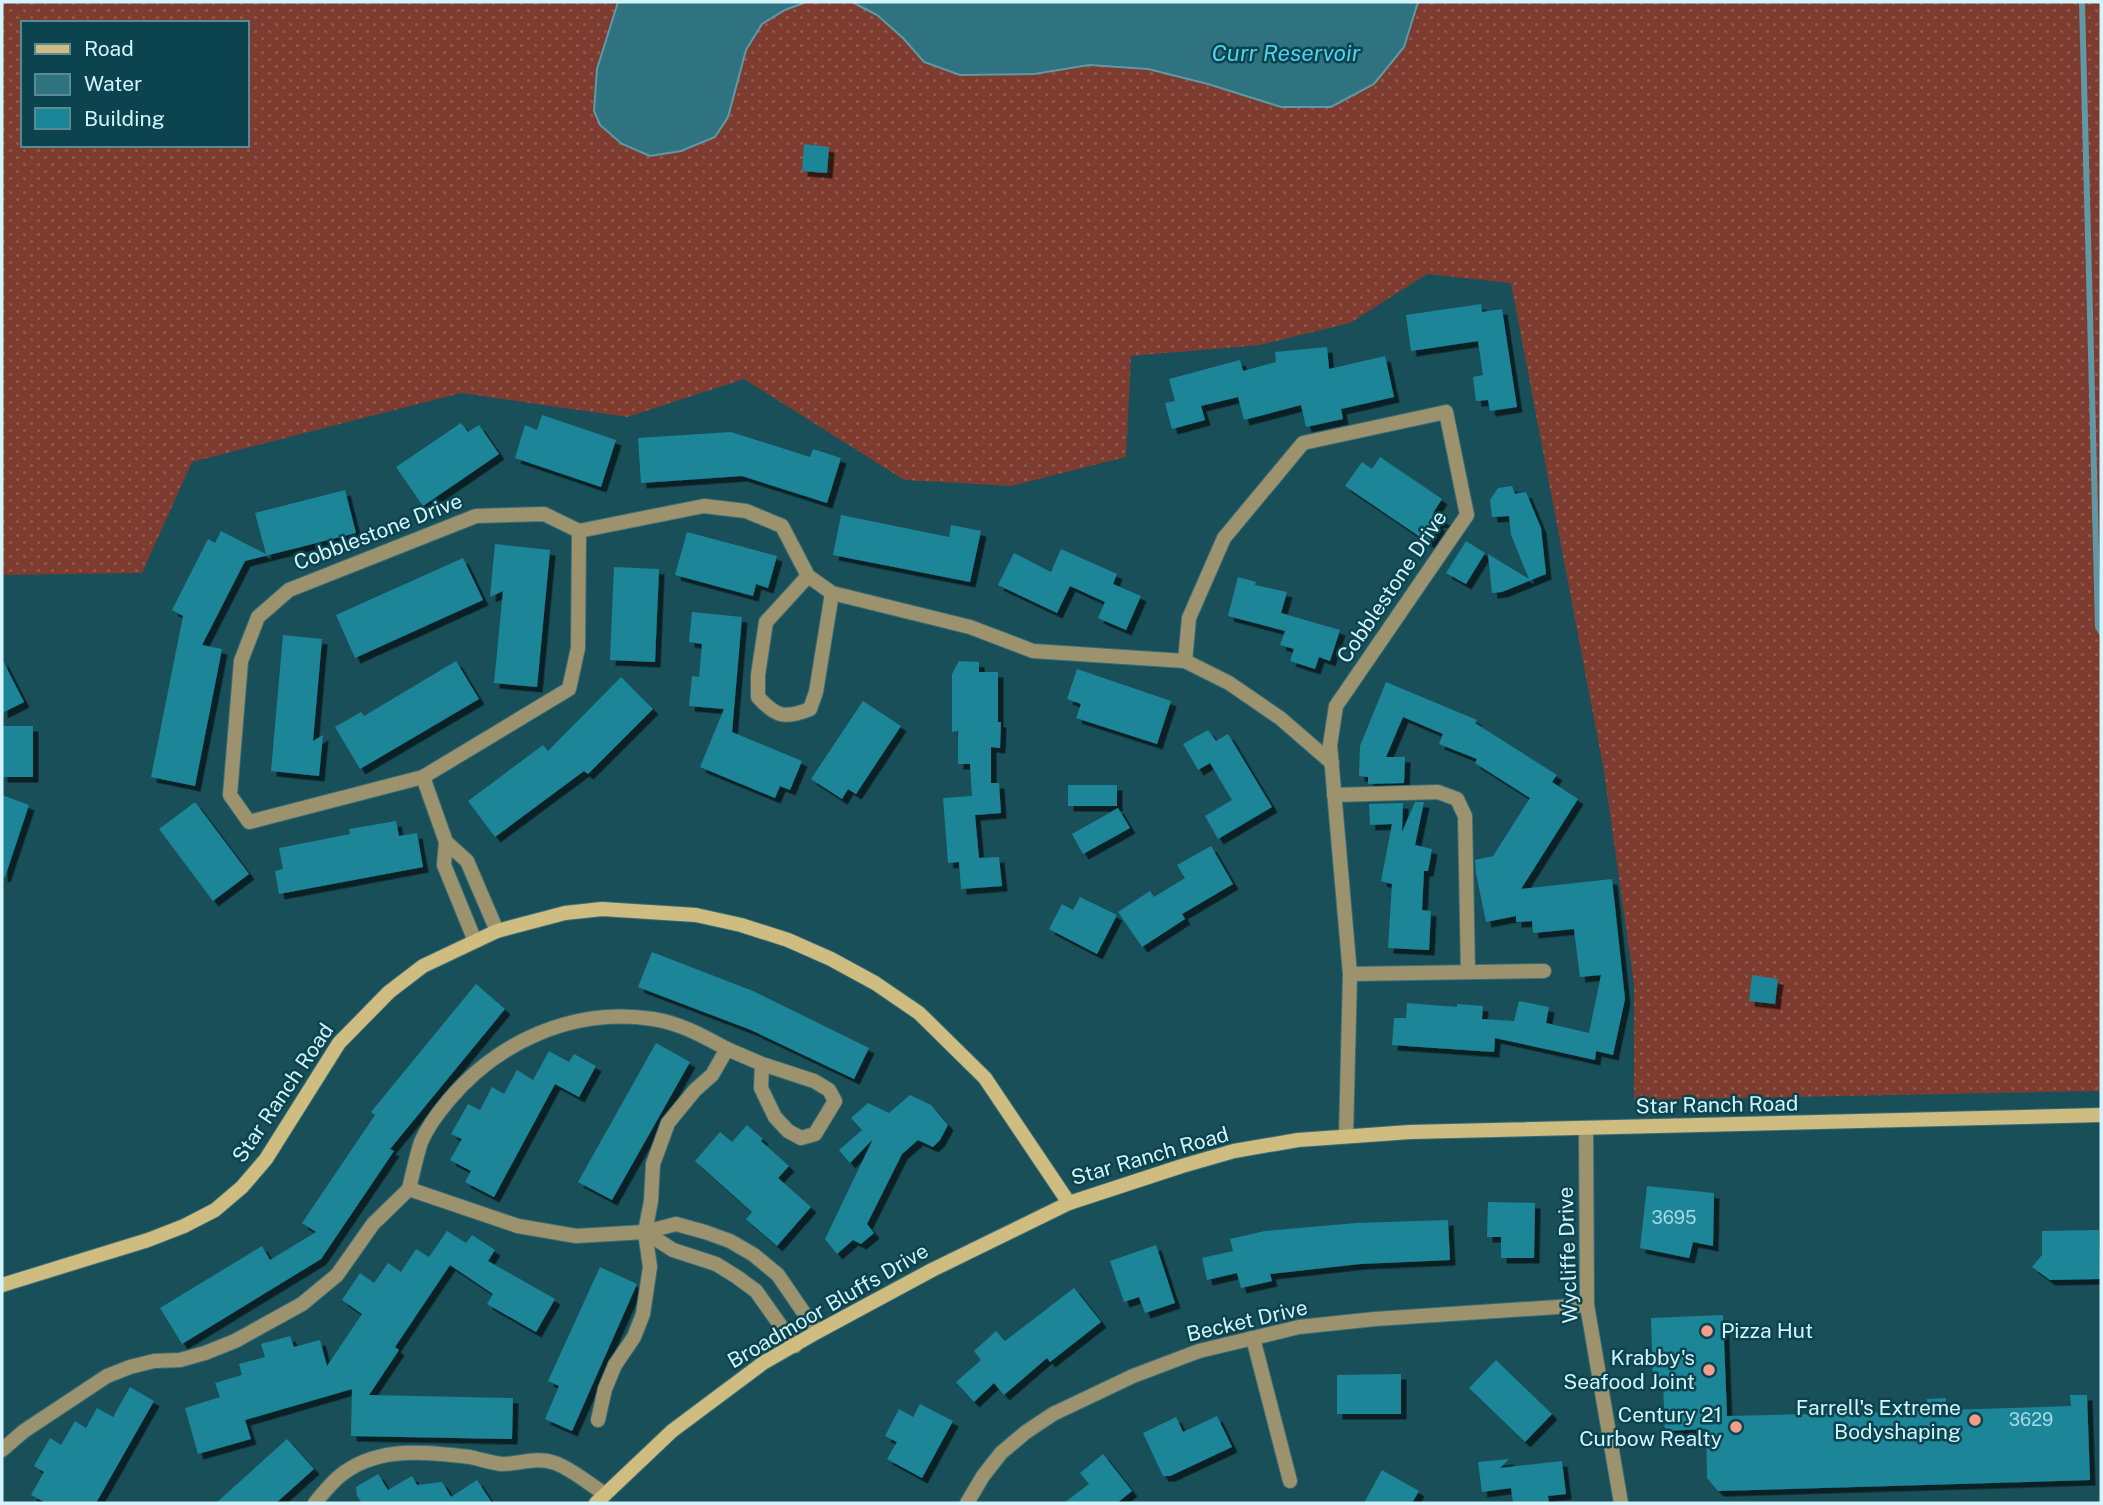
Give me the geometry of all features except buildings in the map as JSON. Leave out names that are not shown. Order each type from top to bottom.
[{"type":"street","name":"Cobblestone Drive","points":[[1185,661],[1189,618],[1224,538],[1303,443],[1446,412],[1467,515],[1336,706],[1330,745],[1350,974],[1346,1136]]},
{"type":"street","points":[[579,531],[704,506],[746,511],[782,526],[808,576],[832,593],[970,627],[1033,651],[1185,661],[1229,683],[1280,718],[1332,764]]},
{"type":"street","name":"Cobblestone Drive","points":[[544,514],[579,531],[578,648],[569,689],[423,777],[249,822],[230,795],[242,661],[258,617],[289,590],[476,516],[544,514]]},
{"type":"street","points":[[808,576],[766,622],[758,675],[758,697],[770,711],[792,716],[810,709],[816,692],[832,593]]},
{"type":"street","points":[[423,777],[446,842],[444,865],[475,941]]},
{"type":"street","points":[[1334,794],[1438,792],[1458,799],[1465,816],[1468,972]]},
{"type":"street","points":[[446,842],[467,861],[497,931]]},
{"type":"street","name":"Star Ranch Road","points":[[2,1285],[148,1240],[215,1210],[242,1187],[266,1159],[339,1044],[389,992],[423,966],[497,931],[565,914],[602,909],[696,915],[741,925],[789,940],[875,983],[919,1013],[985,1078],[1069,1203],[1234,1151],[1298,1140],[1346,1136],[2101,1115]]},
{"type":"street","points":[[1350,974],[1544,971]]},
{"type":"street","points":[[4,1443],[107,1377],[154,1361],[180,1360],[205,1353],[235,1341],[302,1304],[337,1275],[373,1224],[409,1189],[422,1140],[440,1110],[480,1068],[530,1036],[558,1025],[587,1019],[621,1017],[653,1019],[685,1027],[727,1049],[814,1081],[829,1090],[835,1101],[816,1133],[802,1138],[788,1131],[775,1117],[761,1088],[762,1064]]},
{"type":"street","points":[[598,1420],[605,1389],[615,1365],[634,1337],[643,1314],[650,1267],[645,1232],[651,1201],[653,1164],[668,1123],[695,1090],[712,1075],[727,1049]]},
{"type":"street","name":"Wycliffe Drive","points":[[1586,1129],[1587,1305],[1621,1503]]},
{"type":"street","points":[[409,1189],[518,1226],[576,1236],[645,1232],[676,1224],[718,1236],[754,1255],[778,1275],[817,1332]]},
{"type":"street","name":"Broadmoor Bluffs Drive","points":[[600,1499],[672,1431],[763,1363],[932,1270],[1069,1203]]},
{"type":"street","points":[[645,1232],[673,1250],[716,1264],[756,1291],[796,1346]]},
{"type":"street","name":"Becket Drive","points":[[967,1503],[983,1476],[1002,1453],[1026,1432],[1053,1414],[1133,1376],[1199,1351],[1299,1327],[1587,1305]]},
{"type":"street","points":[[1253,1338],[1290,1481]]},
{"type":"street","points":[[315,1503],[343,1473],[361,1462],[400,1453],[429,1453],[500,1464],[538,1458],[556,1463],[600,1499]]},
{"type":"shaded area","points":[[2,2],[618,2],[616,10],[728,117],[746,50],[762,24],[785,10],[806,2],[852,2],[877,15],[903,38],[924,62],[1034,74],[1089,65],[1148,69],[1208,84],[1404,47],[1418,2],[2101,2],[2101,1091],[1634,1100],[1634,984],[1604,771],[1511,283],[1427,274],[1350,323],[1260,345],[1131,356],[1126,457],[1011,486],[904,480],[744,379],[627,417],[461,393],[192,462],[142,573],[2,575]]},
{"type":"water","points":[[618,2],[806,2],[785,10],[762,24],[746,50],[728,117],[715,137],[681,151],[650,156],[622,144],[600,125],[594,111],[597,69]]},
{"type":"water","name":"Curr Reservoir","points":[[852,2],[1418,2],[1404,47],[1374,84],[1331,107],[1281,107],[1148,69],[1089,65],[1034,74],[960,75],[924,62],[903,38],[877,15]]},
{"type":"waterway","points":[[2082,2],[2098,627],[2101,632]]},
{"type":"place","name":"Pizza Hut","points":[[1707,1331]]},
{"type":"place","name":"Krabby's Seafood Joint","points":[[1709,1370]]},
{"type":"place","name":"Farrell's Extreme Bodyshaping","points":[[1975,1420]]},
{"type":"place","name":"Century 21 Curbow Realty","points":[[1736,1427]]}]
